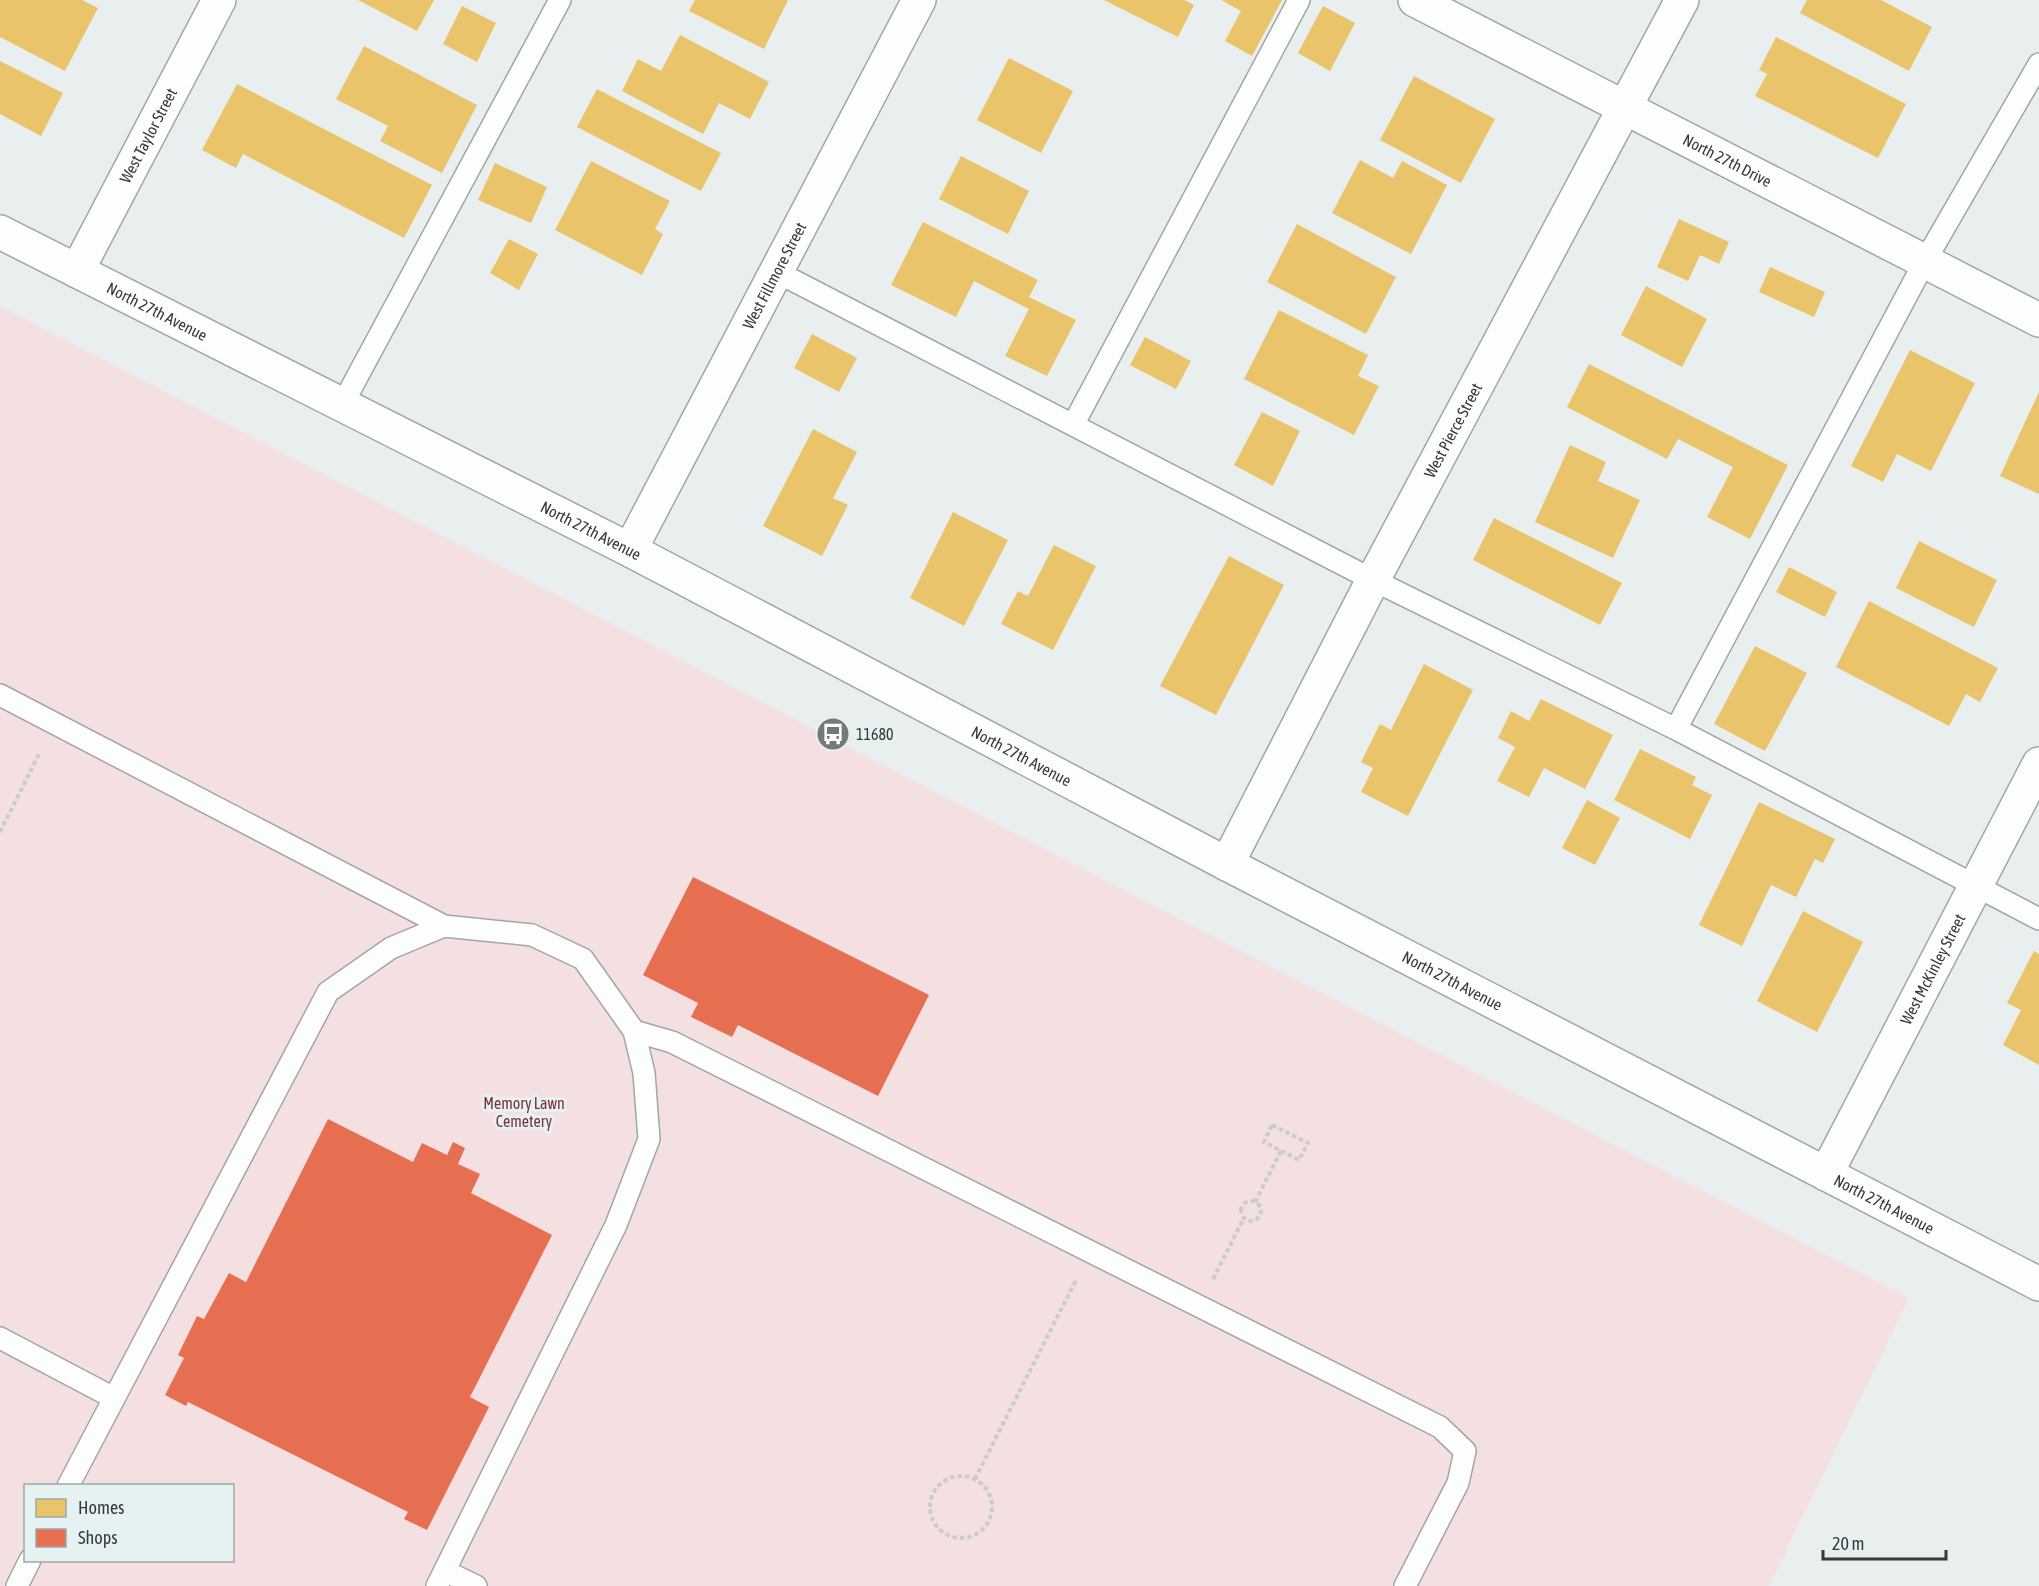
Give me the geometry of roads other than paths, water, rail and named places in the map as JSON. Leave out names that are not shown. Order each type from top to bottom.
[{"type":"street","name":"West Taylor Street","points":[[77,271],[219,0]]},
{"type":"street","name":"West Fillmore Street","points":[[630,550],[919,0]]},
{"type":"street","name":"North 27th Drive","points":[[1415,0],[2039,320]]},
{"type":"street","name":"West Pierce Street","points":[[1227,864],[1373,580],[1682,0]]},
{"type":"street","name":"North 27th Avenue","points":[[0,232],[630,550],[1227,864],[2039,1284]]},
{"type":"street","name":"West McKinley Street","points":[[1826,1174],[2039,764]]},
{"type":"lane","points":[[342,405],[560,0]]},
{"type":"lane","points":[[1073,425],[1299,0]]},
{"type":"lane","points":[[1676,729],[1925,261],[2039,64]]},
{"type":"lane","points":[[776,271],[1373,580],[1676,729],[2039,919]]},
{"type":"lane","points":[[0,695],[444,926],[532,934],[583,959],[634,1031],[644,1073],[649,1138],[616,1226],[441,1579],[476,1586]]},
{"type":"lane","points":[[68,1484],[112,1397],[328,992],[391,948],[444,926]]},
{"type":"lane","points":[[634,1031],[672,1042],[1079,1244],[1440,1427],[1465,1451],[1458,1484],[1405,1586]]},
{"type":"lane","points":[[0,1338],[112,1397]]},
{"type":"lane","points":[[17,1586],[29,1562]]},
{"type":"place","name":"11680","points":[[833,734]]},
{"type":"park label","name":"Memory Lawn Cemetery","points":[[524,1112]]}]
